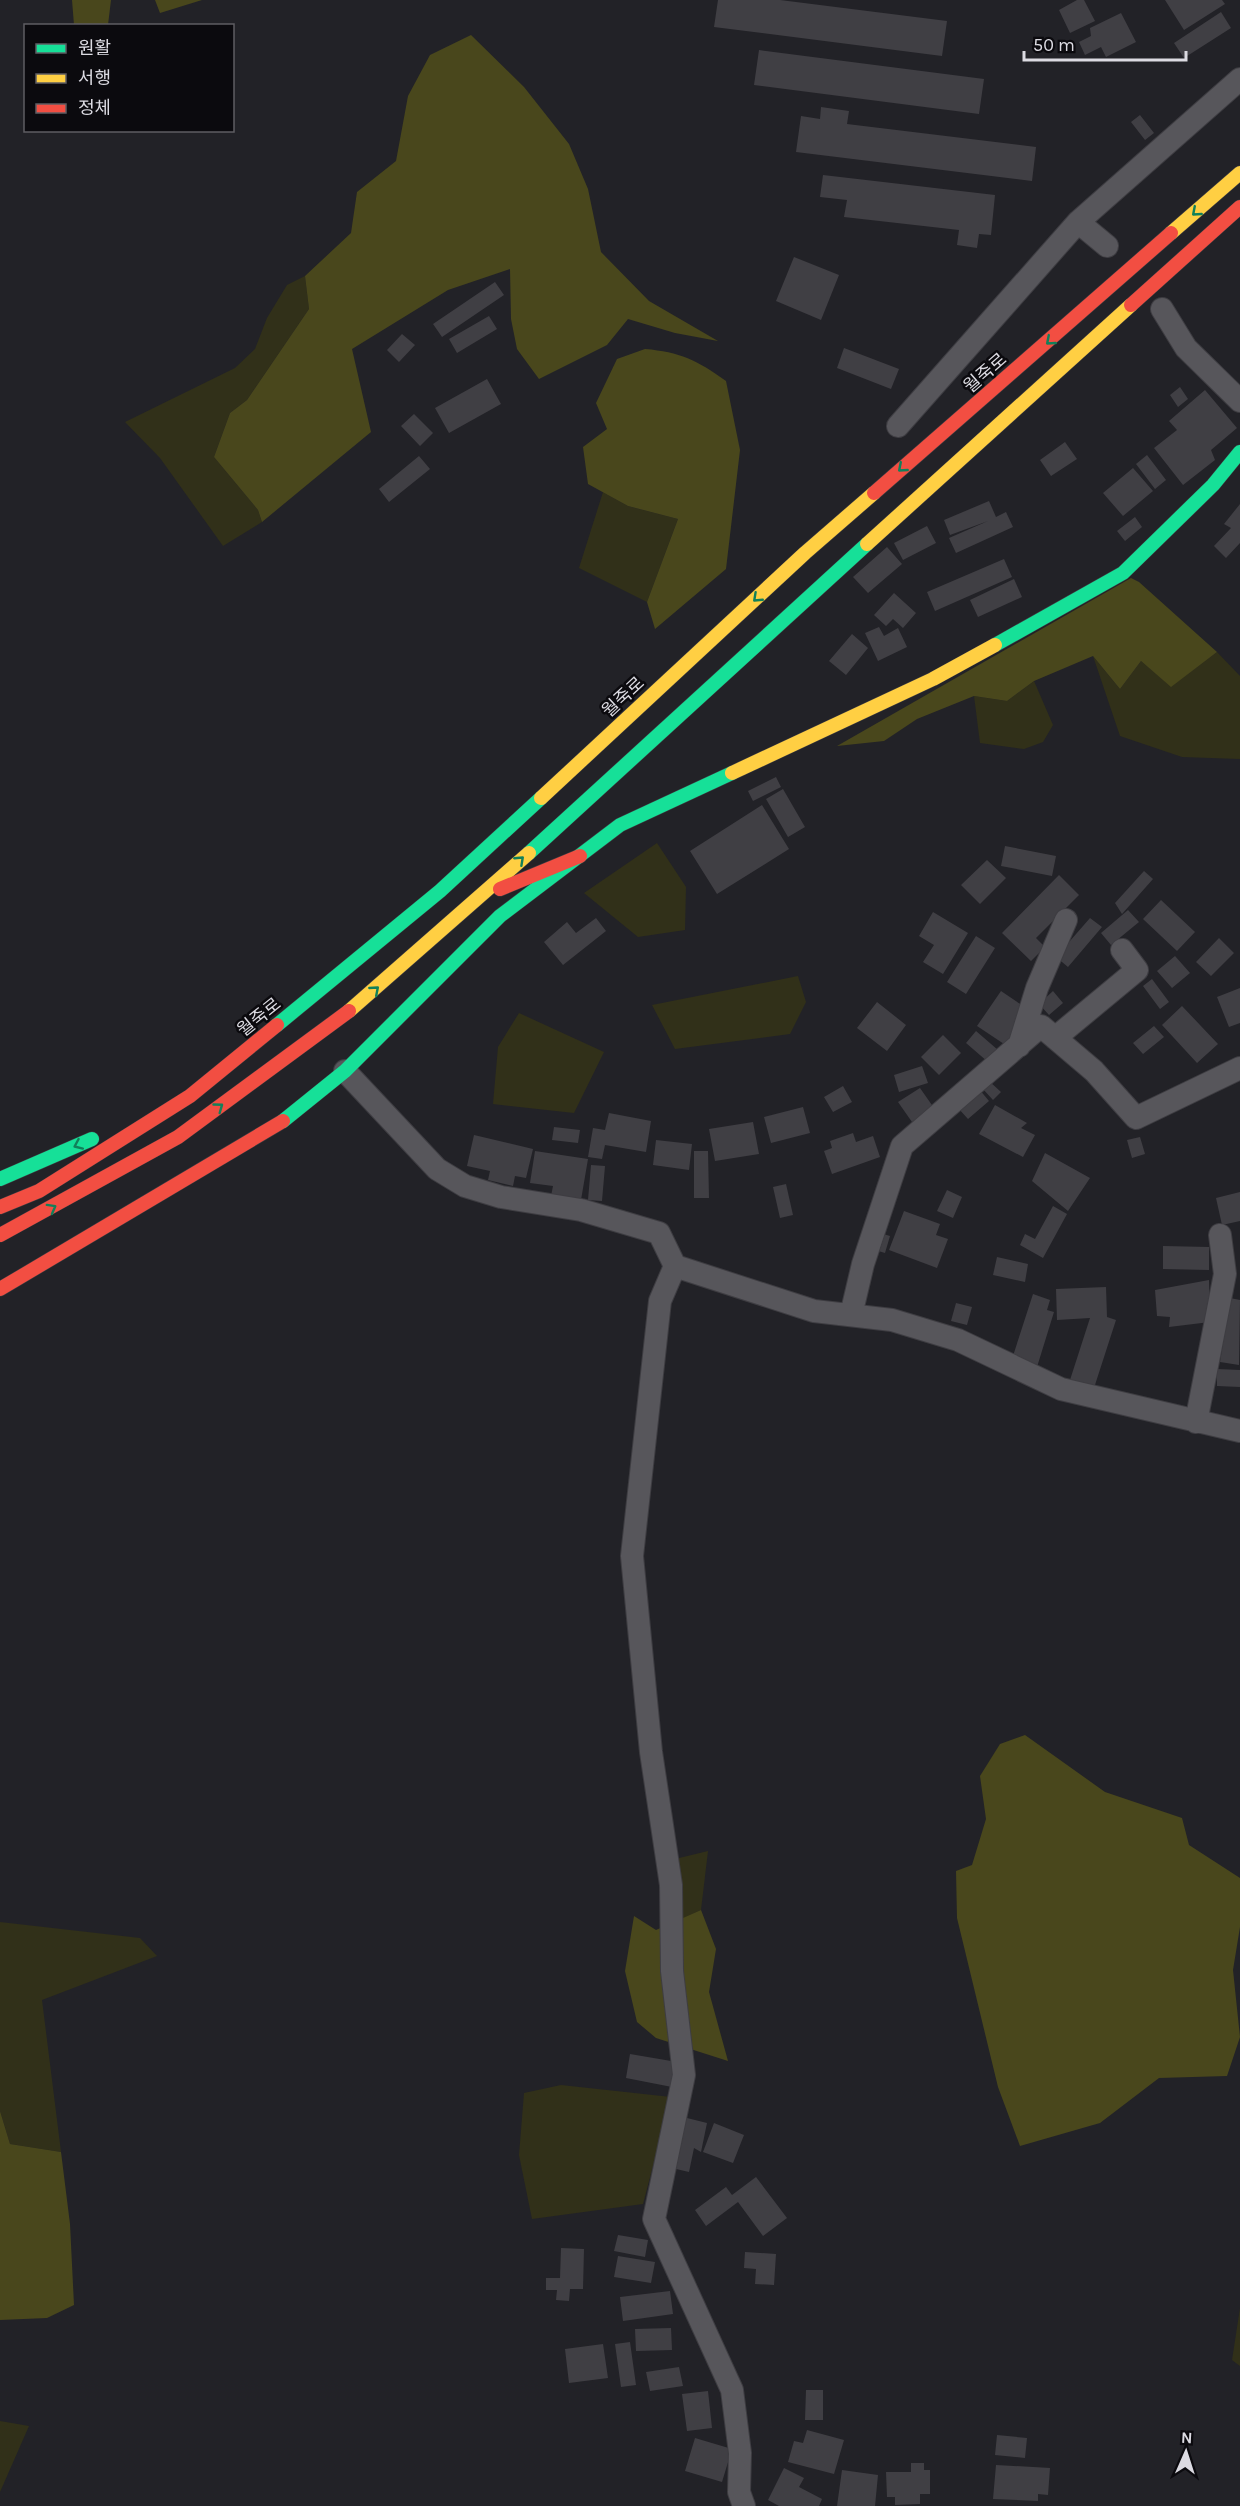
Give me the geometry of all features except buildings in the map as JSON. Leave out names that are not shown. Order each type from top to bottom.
[{"type":"main road","name":"월죽로","points":[[0,1207],[39,1191],[190,1096],[440,891],[805,553],[1240,173]]},
{"type":"main road","points":[[0,1235],[178,1137],[361,1002],[482,896],[1037,389],[1240,207]]},
{"type":"main road","points":[[0,1289],[276,1127],[345,1071],[500,916],[620,825],[933,680],[1123,573],[1213,485],[1240,452]]},
{"type":"main road","points":[[482,896],[580,856]]},
{"type":"main road","points":[[0,1179],[190,1096]]},
{"type":"street","points":[[898,426],[1078,222],[1240,79]]},
{"type":"street","points":[[1078,222],[1107,246]]},
{"type":"street","points":[[1162,309],[1186,348],[1240,401]]},
{"type":"street","points":[[1019,1047],[1037,988],[1066,920]]},
{"type":"street","points":[[1055,1038],[1137,970],[1122,950]]},
{"type":"street","points":[[851,1315],[863,1264],[902,1146],[1041,1026],[1094,1071],[1136,1118],[1240,1068]]},
{"type":"street","points":[[345,1071],[437,1169],[465,1186],[501,1197],[581,1210],[659,1233],[675,1266],[814,1311],[892,1320],[958,1340],[1061,1389],[1240,1431]]},
{"type":"street","points":[[1196,1422],[1232,1276],[1220,1235]]},
{"type":"street","points":[[675,1266],[660,1301],[632,1556],[651,1752],[671,1885],[672,1971],[684,2075],[654,2219],[732,2390],[740,2453],[739,2492],[744,2506]]},
{"type":"shaded area","points":[[72,0],[111,0],[108,24],[74,24]]},
{"type":"shaded area","points":[[155,0],[202,0],[160,13]]},
{"type":"shaded area","points":[[471,35],[524,87],[569,144],[588,189],[601,252],[649,301],[718,341],[675,333],[628,319],[607,345],[539,379],[517,349],[511,319],[510,269],[448,290],[352,349],[371,432],[262,522],[258,510],[214,457],[230,413],[247,400],[309,309],[305,276],[351,233],[357,192],[396,161],[408,96],[430,55]]},
{"type":"shaded area","points":[[305,276],[309,309],[247,400],[230,413],[214,457],[258,510],[262,522],[223,546],[160,458],[125,422],[235,368],[255,349],[267,318],[287,285]]},
{"type":"shaded area","points":[[645,349],[688,358],[726,381],[740,450],[726,569],[655,629],[647,602],[678,519],[628,506],[588,484],[583,447],[607,429],[596,403],[617,359]]},
{"type":"shaded area","points":[[603,492],[628,506],[678,519],[647,602],[579,568]]},
{"type":"shaded area","points":[[1131,578],[1139,582],[1217,652],[1171,687],[1141,661],[1120,689],[1093,656],[1034,681],[1007,701],[974,696],[917,719],[884,741],[837,746]]},
{"type":"shaded area","points":[[1217,652],[1240,676],[1240,759],[1182,757],[1120,736],[1093,656],[1120,689],[1141,661],[1171,686]]},
{"type":"shaded area","points":[[1034,681],[1053,725],[1043,742],[1024,749],[980,743],[974,696],[1007,701]]},
{"type":"shaded area","points":[[657,843],[686,887],[685,930],[638,937],[584,893]]},
{"type":"shaded area","points":[[798,976],[806,1002],[790,1034],[675,1049],[652,1005]]},
{"type":"shaded area","points":[[519,1013],[604,1052],[574,1113],[493,1104],[498,1047]]},
{"type":"shaded area","points":[[1025,1735],[1105,1792],[1182,1818],[1189,1845],[1240,1878],[1240,1927],[1233,1970],[1240,2037],[1227,2076],[1159,2078],[1100,2123],[1020,2146],[998,2087],[957,1918],[956,1871],[972,1865],[986,1819],[980,1776],[1000,1744]]},
{"type":"shaded area","points":[[708,1851],[701,1910],[678,1921],[675,1859]]},
{"type":"shaded area","points":[[701,1910],[716,1949],[709,1992],[728,2061],[656,2038],[637,2022],[625,1971],[634,1916],[656,1930]]},
{"type":"shaded area","points":[[0,1922],[140,1938],[157,1956],[42,2000],[61,2152],[10,2144],[0,2111]]},
{"type":"shaded area","points":[[561,2085],[671,2097],[643,2204],[532,2219],[519,2155],[524,2093]]},
{"type":"shaded area","points":[[0,2111],[10,2144],[61,2152],[70,2224],[74,2305],[47,2318],[0,2320]]},
{"type":"shaded area","points":[[1240,2308],[1240,2366],[1232,2360]]},
{"type":"shaded area","points":[[0,2421],[29,2426],[0,2492]]},
{"type":"traffic: fast","points":[[995,645],[1123,573],[1213,485],[1240,452]]},
{"type":"traffic: fast","points":[[529,853],[867,544]]},
{"type":"traffic: fast","points":[[283,1121],[345,1071],[500,916],[620,825],[732,773]]},
{"type":"traffic: fast","points":[[277,1025],[440,891],[541,798]]},
{"type":"traffic: fast","points":[[0,1179],[92,1139]]},
{"type":"traffic: slow","points":[[1171,233],[1240,173]]},
{"type":"traffic: slow","points":[[867,544],[1131,305]]},
{"type":"traffic: slow","points":[[541,798],[805,553],[874,493]]},
{"type":"traffic: slow","points":[[732,773],[933,679],[995,645]]},
{"type":"traffic: slow","points":[[349,1011],[529,853]]},
{"type":"traffic: jam","points":[[1131,305],[1240,207]]},
{"type":"traffic: jam","points":[[874,493],[1171,233]]},
{"type":"traffic: jam","points":[[500,889],[580,856]]},
{"type":"traffic: jam","points":[[0,1235],[178,1137],[349,1011]]},
{"type":"traffic: jam","points":[[0,1207],[39,1191],[190,1096],[277,1025]]},
{"type":"traffic: jam","points":[[0,1289],[283,1121]]}]
